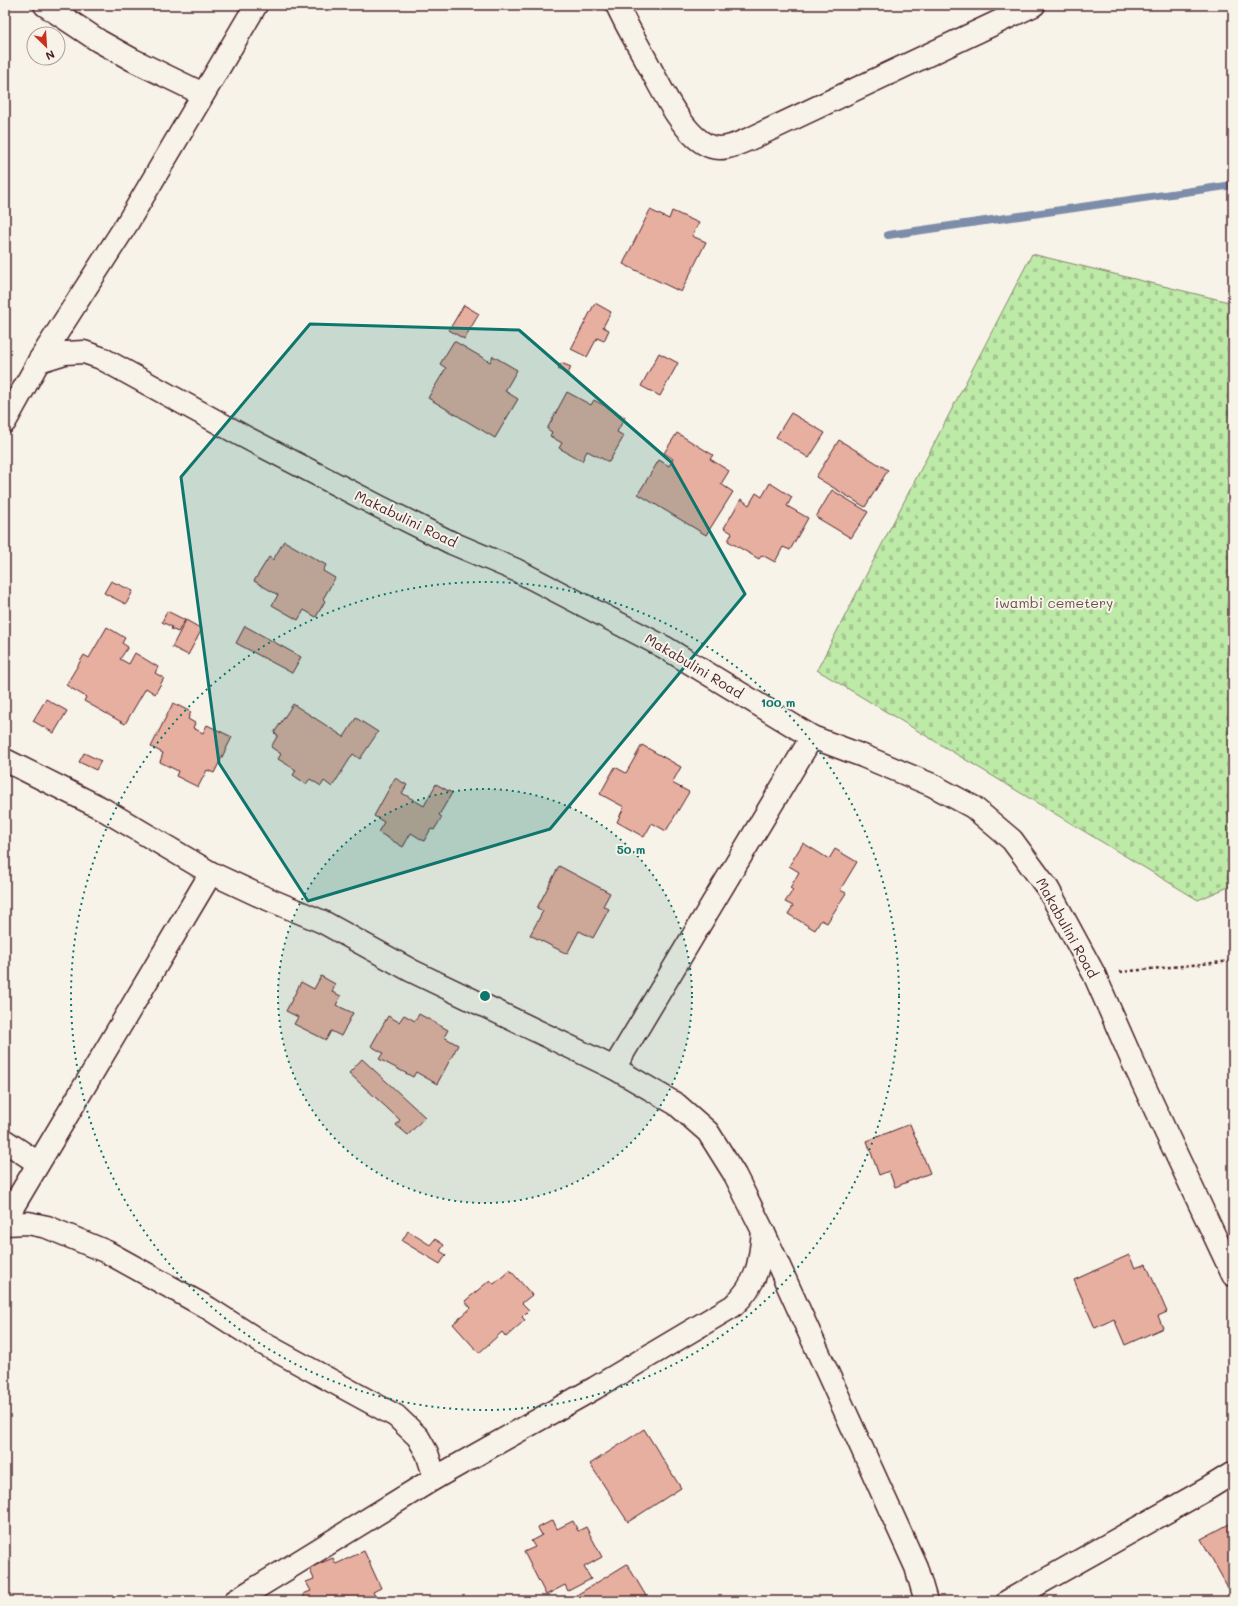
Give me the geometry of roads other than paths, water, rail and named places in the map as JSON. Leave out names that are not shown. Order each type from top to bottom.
[{"type":"street","points":[[45,5],[133,60],[203,94]]},
{"type":"street","points":[[5,422],[39,361],[128,222],[256,5]]},
{"type":"street","points":[[618,5],[663,91],[689,131],[705,145],[719,149],[754,137],[1034,5]]},
{"type":"street","name":"Makabulini Road","points":[[39,361],[65,353],[84,352],[101,358],[237,432],[373,503],[452,543],[516,570],[658,644],[812,737],[863,756],[932,785],[973,807],[1012,840],[1048,889],[1094,974],[1138,1075],[1233,1275]]},
{"type":"street","points":[[614,1068],[812,737]]},
{"type":"street","points":[[5,760],[101,808],[211,873],[256,894],[323,922],[412,971],[614,1068],[676,1104],[708,1132],[735,1175],[763,1231],[916,1567],[926,1601]]},
{"type":"street","points":[[5,1220],[211,873]]},
{"type":"street","points":[[5,1141],[38,1163]]},
{"type":"street","points":[[5,1224],[28,1223],[47,1227],[107,1252],[208,1308],[264,1344],[396,1416],[418,1437],[428,1454],[435,1478]]},
{"type":"street","points":[[244,1599],[435,1478],[595,1388],[733,1306],[744,1296],[756,1273],[760,1258],[763,1231]]},
{"type":"street","points":[[1008,1601],[1233,1473]]},
{"type":"waterway","points":[[888,235],[1233,185]]},
{"type":"park label","name":"iwambi cemetery","points":[[1054,603]]}]
